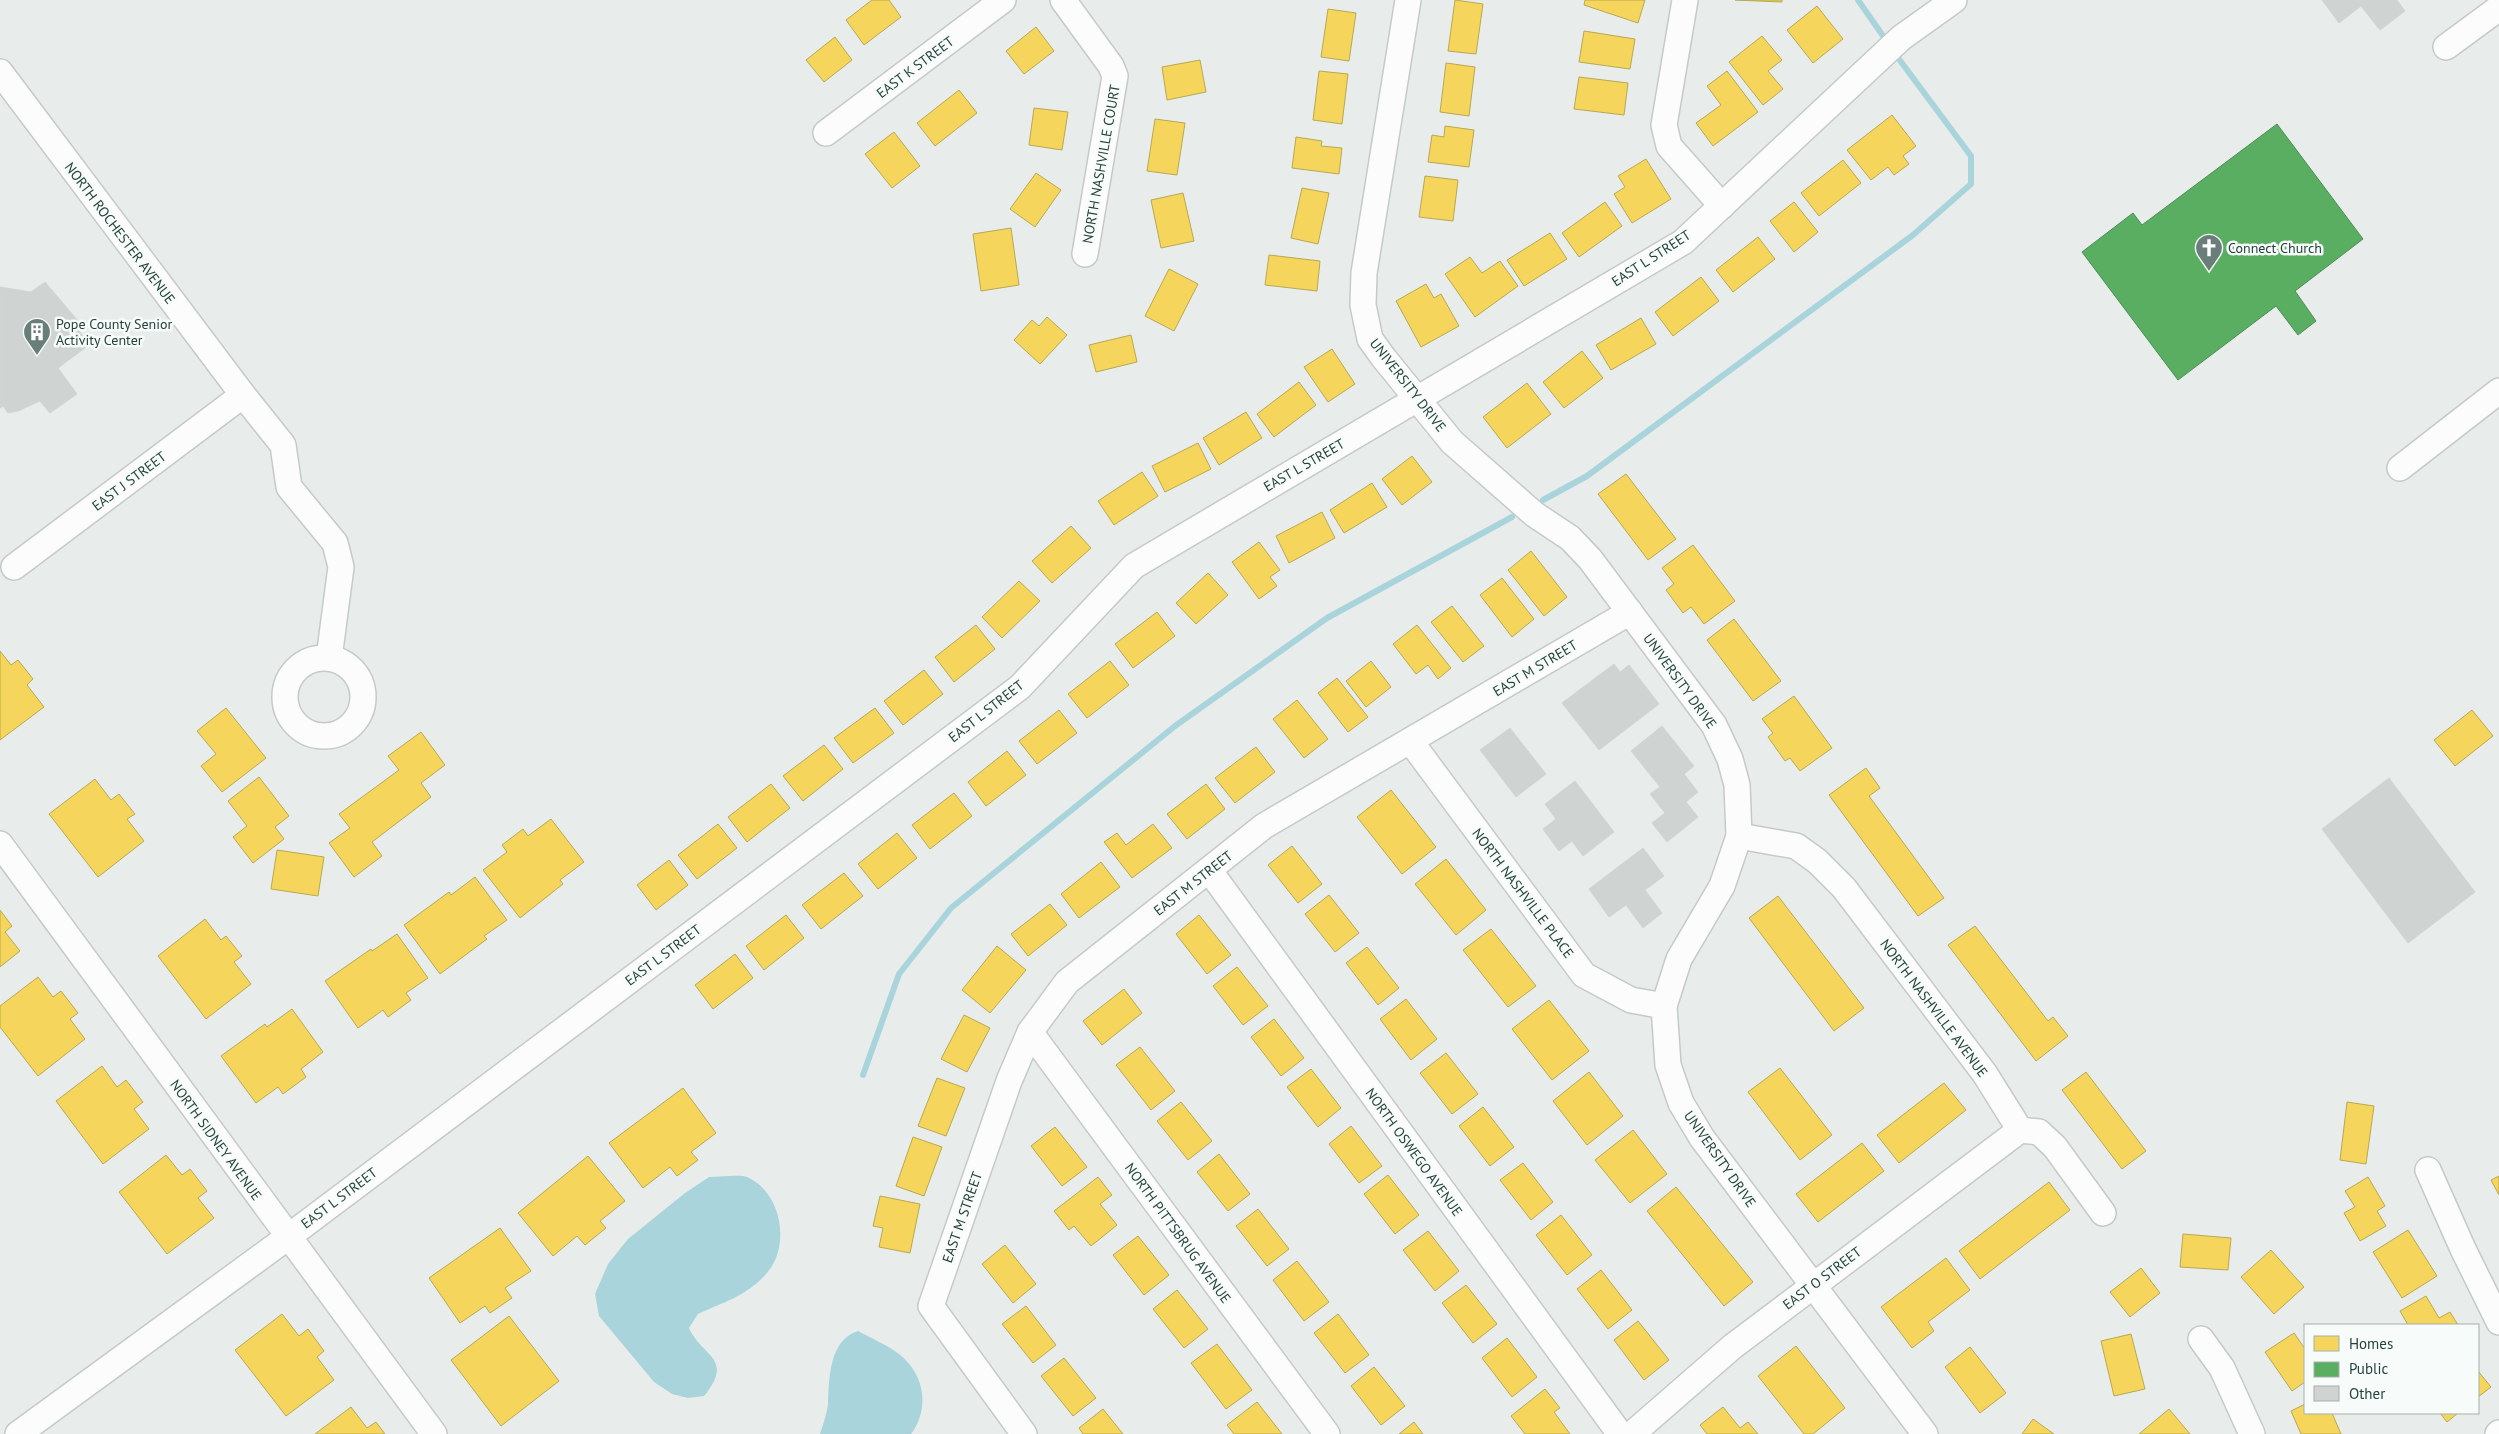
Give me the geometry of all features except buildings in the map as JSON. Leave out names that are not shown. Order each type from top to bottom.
[{"type":"street","name":"EAST K STREET","points":[[826,133],[1003,0]]},
{"type":"street","name":"NORTH NASHVILLE COURT","points":[[1063,0],[1111,66],[1115,76],[1085,254]]},
{"type":"street","name":"UNIVERSITY DRIVE","points":[[1408,0],[1364,273],[1363,305],[1370,339],[1452,442],[1534,514],[1570,538],[1590,559],[1714,725],[1730,759],[1736,785],[1739,836],[1722,886],[1679,959],[1664,1006],[1668,1065],[1681,1103],[1702,1138],[1925,1434]]},
{"type":"street","points":[[1685,0],[1664,125],[1669,146],[1722,206]]},
{"type":"street","name":"EAST L STREET","points":[[18,1434],[288,1237],[1020,686],[1134,566],[1683,242],[1883,54],[1901,38],[1954,0]]},
{"type":"street","points":[[2446,47],[2499,8]]},
{"type":"street","name":"NORTH ROCHESTER AVENUE","points":[[0,72],[243,395],[283,445],[289,487],[335,543],[340,555],[341,567],[329,658]]},
{"type":"street","points":[[2400,468],[2499,391]]},
{"type":"street","name":"EAST J STREET","points":[[14,567],[243,395]]},
{"type":"street","name":"EAST M STREET","points":[[1024,1434],[931,1306],[1009,1080],[1030,1032],[1067,982],[1264,826],[1411,742],[1630,612]]},
{"type":"street","name":"NORTH NASHVILLE PLACE","points":[[1411,742],[1584,975],[1631,1000],[1664,1006]]},
{"type":"street","name":"NORTH NASHVILLE AVENUE","points":[[1739,836],[1796,846],[1817,860],[1844,888],[1985,1074],[2020,1130]]},
{"type":"street","name":"NORTH SIDNEY AVENUE","points":[[0,844],[434,1434]]},
{"type":"street","name":"NORTH OSWEGO AVENUE","points":[[1209,870],[1620,1434]]},
{"type":"street","name":"NORTH PITTSBRUG AVENUE","points":[[1030,1032],[1327,1434]]},
{"type":"street","points":[[2020,1130],[2039,1132],[2055,1147],[2103,1213]]},
{"type":"street","name":"EAST O STREET","points":[[1632,1434],[1732,1347],[2020,1130]]},
{"type":"street","points":[[2428,1170],[2463,1250],[2499,1322]]},
{"type":"street","points":[[2201,1339],[2222,1368],[2252,1434]]},
{"type":"water","points":[[730,1176],[749,1178],[769,1196],[779,1222],[779,1250],[774,1263],[758,1282],[734,1298],[698,1314],[689,1328],[713,1359],[717,1373],[704,1396],[688,1398],[672,1394],[654,1382],[599,1316],[595,1294],[608,1264],[628,1239],[685,1193],[709,1177]]},
{"type":"water","points":[[858,1331],[899,1354],[915,1371],[922,1392],[922,1403],[921,1414],[911,1434],[820,1434],[826,1415],[830,1372],[836,1351],[848,1336]]},
{"type":"waterway","points":[[1858,0],[1888,43]]},
{"type":"waterway","points":[[1543,500],[1587,476],[1913,235],[1971,184],[1971,156],[1893,51]]},
{"type":"waterway","points":[[863,1075],[899,974],[951,908],[1175,726],[1327,618],[1512,517]]},
{"type":"place","name":"Connect Church","points":[[2209,272]]},
{"type":"place","name":"Pope County Senior Activity Center","points":[[37,356]]}]
